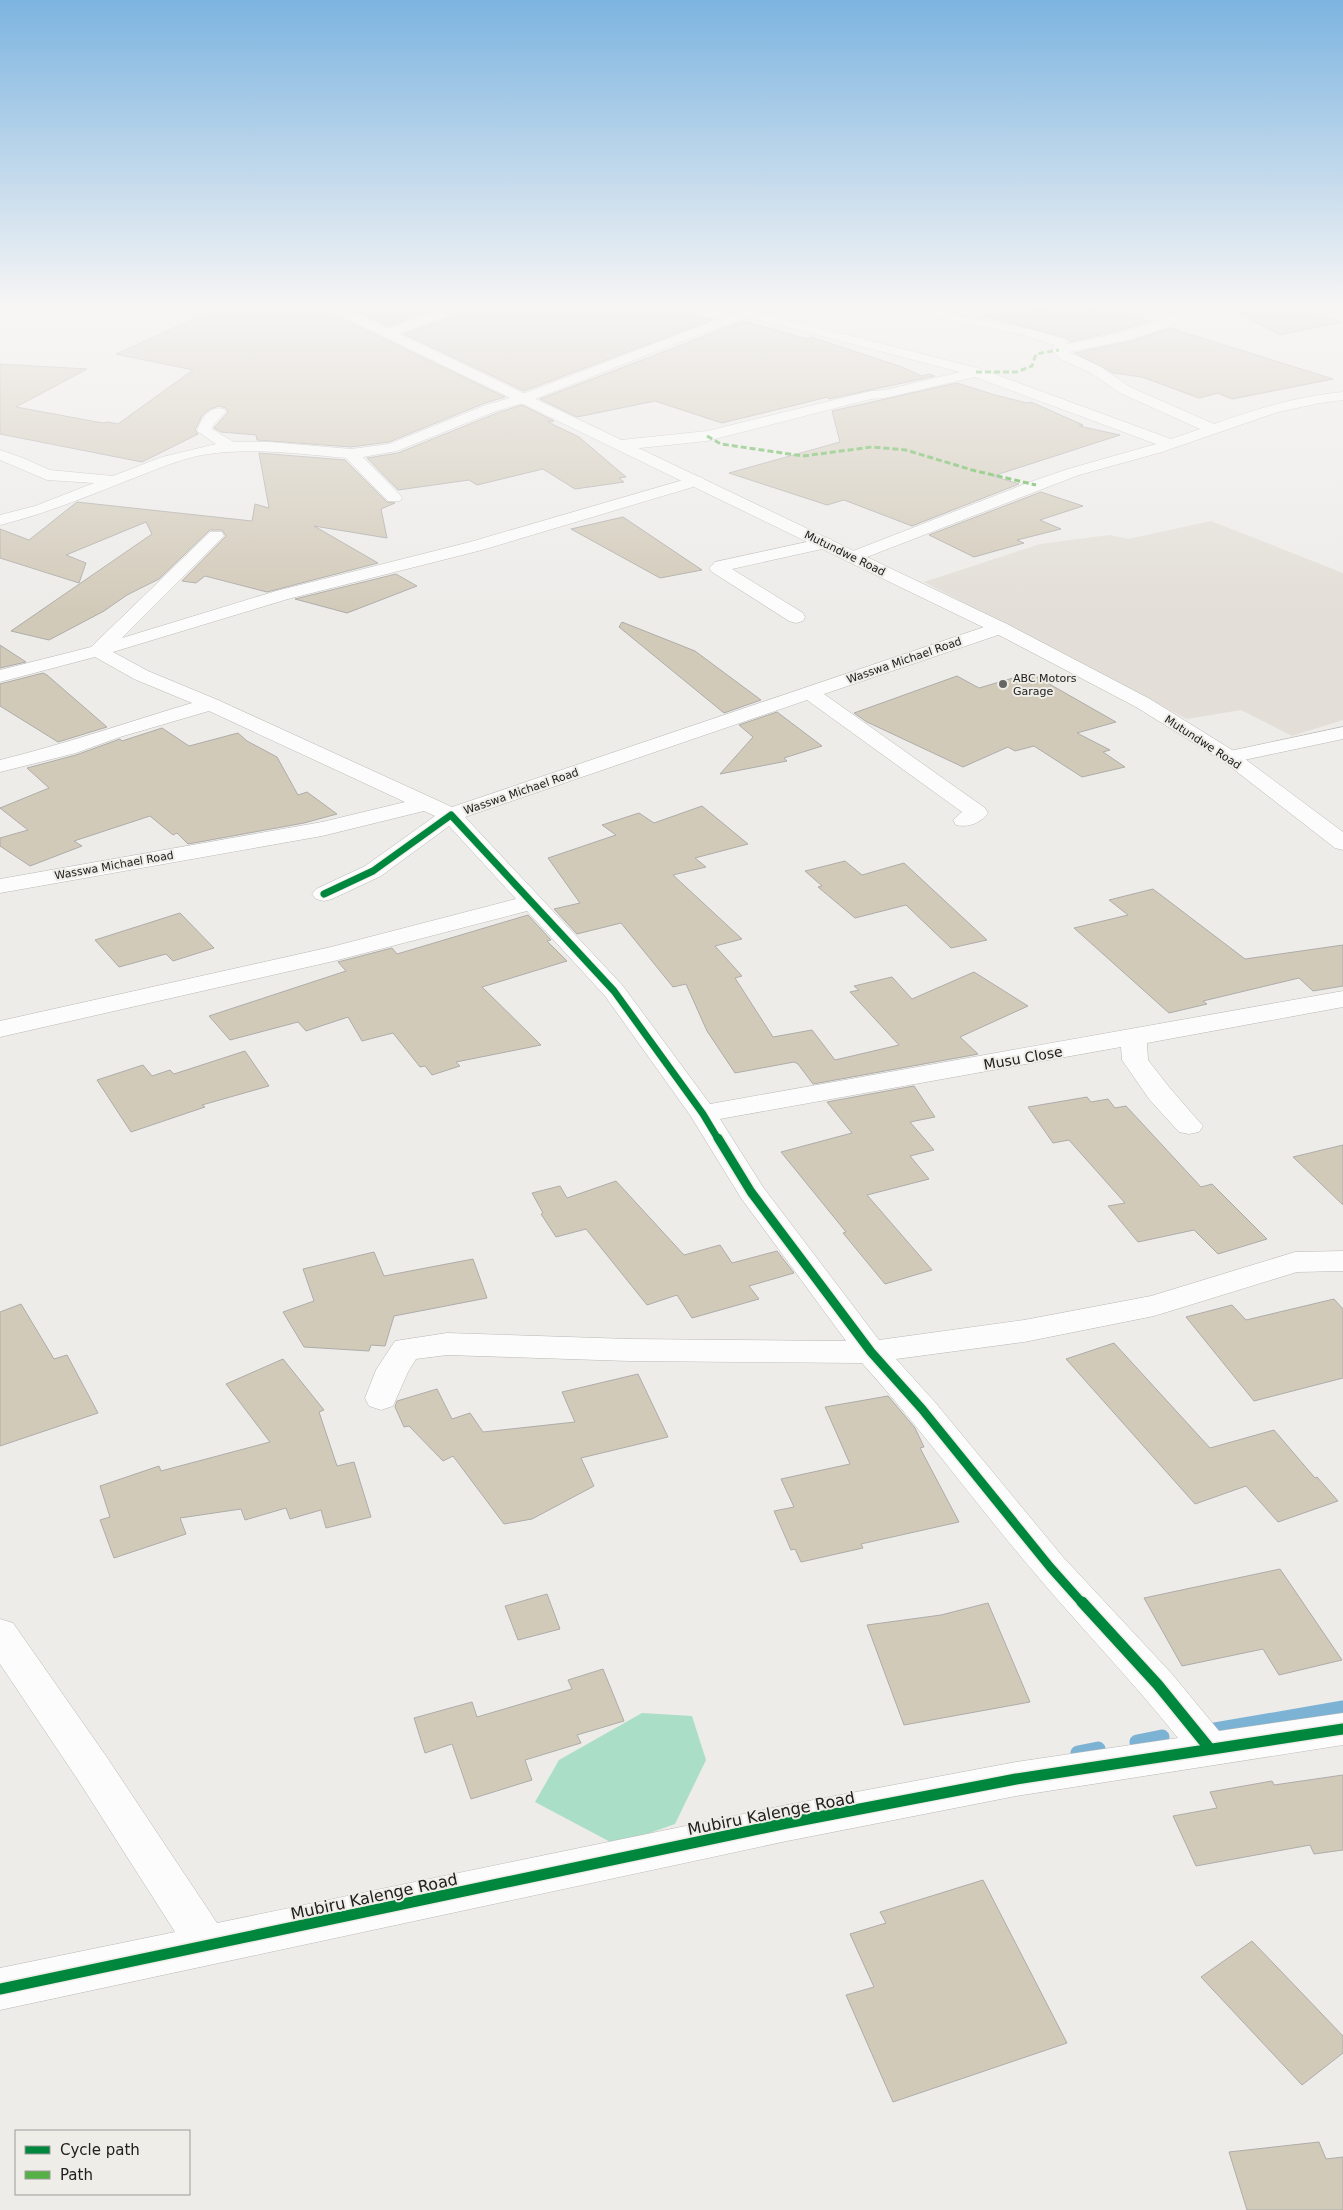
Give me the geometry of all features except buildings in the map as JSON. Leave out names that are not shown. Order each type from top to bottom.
[{"type":"street","points":[[0,520],[40,509],[175,457],[200,451],[231,447],[270,447],[351,454],[392,448],[497,406]]},
{"type":"street","name":"Mutundwe Road","points":[[542,406],[1000,628],[1143,703],[1230,756],[1343,843]]},
{"type":"street","points":[[621,444],[707,436],[826,406]]},
{"type":"street","points":[[1068,406],[1170,444]]},
{"type":"street","points":[[1161,406],[1212,429]]},
{"type":"street","points":[[854,557],[1064,475],[1291,406]]},
{"type":"street","points":[[219,412],[207,422],[204,431],[231,447]]},
{"type":"street","points":[[351,454],[394,498]]},
{"type":"street","points":[[0,455],[18,461],[47,475],[118,480]]},
{"type":"street","points":[[0,676],[97,651],[282,594],[476,546],[697,481]]},
{"type":"street","points":[[97,651],[216,536]]},
{"type":"street","points":[[796,617],[718,568],[826,543]]},
{"type":"street","name":"Wasswa Michael Road","points":[[0,886],[78,870],[439,809],[808,692],[1000,628]]},
{"type":"street","points":[[97,651],[140,675],[211,704],[439,809],[532,902],[614,991],[703,1114],[751,1192],[871,1352],[922,1410],[1050,1567],[1158,1685],[1210,1749]]},
{"type":"street","points":[[808,692],[977,813],[964,820]]},
{"type":"street","points":[[0,766],[68,749],[113,733],[211,704]]},
{"type":"street","points":[[1230,756],[1343,733]]},
{"type":"street","points":[[324,894],[373,871],[439,809]]},
{"type":"street","points":[[0,1029],[334,954],[532,902]]},
{"type":"street","name":"Musu Close","points":[[703,1114],[1343,999]]},
{"type":"street","points":[[1134,1038],[1135,1060],[1159,1093],[1189,1126]]},
{"type":"street","points":[[381,1398],[392,1370],[406,1349],[425,1346],[504,1345],[629,1350],[871,1352],[1043,1328],[1154,1306],[1295,1262],[1343,1260]]},
{"type":"street","points":[[0,1634],[92,1768],[208,1946]]},
{"type":"street","name":"Mubiru Kalenge Road","points":[[0,1988],[208,1946],[787,1823],[1016,1780],[1343,1729]]},
{"type":"shaded area","points":[[1211,521],[1343,573],[1343,720],[1292,736],[1241,710],[1187,719],[924,582],[1040,544],[1110,535],[1129,539]]},
{"type":"green space","points":[[642,1713],[692,1716],[706,1760],[675,1824],[616,1845],[535,1802],[559,1760]]},
{"type":"waterway","points":[[1209,1731],[1343,1708]]},
{"type":"waterway","points":[[1137,1742],[1162,1737]]},
{"type":"waterway","points":[[1078,1753],[1098,1749]]},
{"type":"marked path","points":[[707,436],[721,444],[803,456],[872,447],[906,450],[972,470],[1036,485]]},
{"type":"cycle path","points":[[324,894],[373,871],[451,815],[614,991],[703,1114],[751,1192],[871,1352],[922,1409],[1050,1567],[1158,1685],[1210,1749]]},
{"type":"cycle path","points":[[0,1989],[787,1823],[1016,1779],[1343,1729]]},
{"type":"place","name":"ABC Motors Garage","points":[[1003,684]]}]
